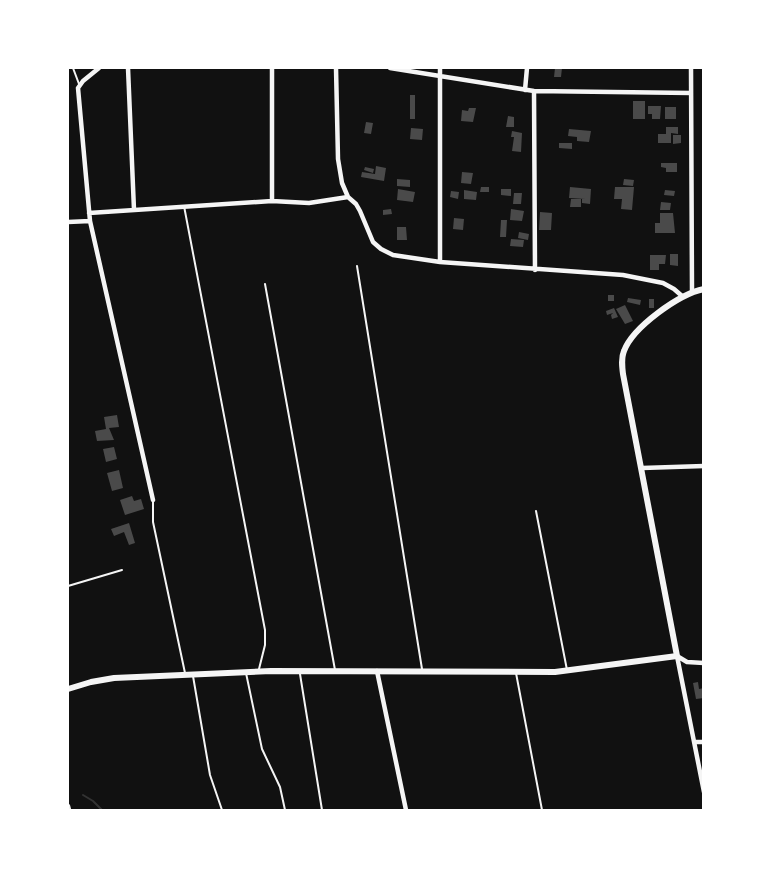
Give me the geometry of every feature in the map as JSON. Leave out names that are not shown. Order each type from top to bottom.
[{"type":"street","points":[[99,68],[79,84],[89,213],[153,500]]},
{"type":"street","points":[[128,68],[134,210]]},
{"type":"street","points":[[272,68],[272,201]]},
{"type":"street","points":[[336,68],[338,159],[342,183],[348,197],[356,204],[373,242],[381,249],[393,255],[440,262],[623,275],[663,283],[682,297]]},
{"type":"street","points":[[390,68],[534,91],[691,93]]},
{"type":"street","points":[[440,68],[440,262]]},
{"type":"street","points":[[525,90],[527,68]]},
{"type":"street","points":[[691,68],[692,292]]},
{"type":"street","points":[[534,91],[535,270]]},
{"type":"street","points":[[89,213],[272,201],[309,204],[348,197]]},
{"type":"street","points":[[68,222],[90,221]]},
{"type":"street","points":[[704,289],[692,292],[664,308],[631,339],[622,355],[623,374],[704,792]]},
{"type":"street","points":[[642,468],[704,466]]},
{"type":"street","points":[[68,689],[114,678],[246,672],[335,670],[516,673],[567,670],[677,656],[687,662],[704,663]]},
{"type":"street","points":[[377,671],[406,810]]},
{"type":"street","points":[[694,742],[704,742]]},
{"type":"lane","points":[[73,68],[79,84]]},
{"type":"lane","points":[[184,206],[265,630],[265,645],[259,672]]},
{"type":"lane","points":[[357,266],[422,672]]},
{"type":"lane","points":[[265,284],[335,670]]},
{"type":"lane","points":[[153,500],[153,522],[210,775],[222,810]]},
{"type":"lane","points":[[536,511],[567,670]]},
{"type":"lane","points":[[68,586],[122,570]]},
{"type":"lane","points":[[299,671],[322,810]]},
{"type":"lane","points":[[246,672],[262,749],[280,788],[285,810]]},
{"type":"lane","points":[[516,673],[542,810]]},
{"type":"building","points":[[555,68],[562,68],[561,77],[554,77]]},
{"type":"building","points":[[410,95],[415,95],[415,119],[410,119]]},
{"type":"building","points":[[633,101],[645,101],[645,119],[633,119]]},
{"type":"building","points":[[648,106],[661,106],[660,119],[652,119],[652,114],[648,114]]},
{"type":"building","points":[[665,107],[676,107],[676,119],[665,119]]},
{"type":"building","points":[[469,108],[476,108],[473,122],[461,121],[462,110],[468,111]]},
{"type":"building","points":[[508,116],[514,117],[514,127],[506,127]]},
{"type":"building","points":[[366,122],[373,123],[371,134],[364,133]]},
{"type":"building","points":[[666,127],[678,127],[678,134],[671,133],[671,143],[658,143],[658,134],[666,134]]},
{"type":"building","points":[[411,128],[423,129],[422,140],[410,139]]},
{"type":"building","points":[[569,129],[591,131],[589,142],[577,141],[577,137],[568,136]]},
{"type":"building","points":[[512,131],[522,133],[521,152],[512,151],[514,137],[511,137]]},
{"type":"building","points":[[673,135],[681,135],[681,143],[673,144]]},
{"type":"building","points":[[559,143],[572,143],[572,149],[559,148]]},
{"type":"building","points":[[661,163],[677,163],[677,172],[666,172],[666,168],[661,167]]},
{"type":"building","points":[[376,166],[386,168],[384,181],[361,177],[362,172],[375,174]]},
{"type":"building","points":[[365,167],[374,169],[373,173],[364,170]]},
{"type":"building","points":[[462,172],[473,173],[471,184],[461,183]]},
{"type":"building","points":[[397,179],[410,180],[410,187],[397,186]]},
{"type":"building","points":[[624,179],[634,180],[633,186],[623,185]]},
{"type":"building","points":[[481,187],[489,187],[489,192],[480,192]]},
{"type":"building","points":[[570,187],[591,189],[590,204],[582,203],[582,199],[585,199],[569,198]]},
{"type":"building","points":[[615,187],[634,187],[632,210],[621,209],[622,199],[614,199]]},
{"type":"building","points":[[398,189],[415,192],[413,202],[397,200]]},
{"type":"building","points":[[501,189],[511,189],[511,196],[501,195]]},
{"type":"building","points":[[464,190],[477,192],[476,200],[464,199]]},
{"type":"building","points":[[665,190],[675,191],[674,196],[664,195]]},
{"type":"building","points":[[451,191],[459,192],[458,199],[450,197]]},
{"type":"building","points":[[514,193],[522,193],[521,204],[513,204]]},
{"type":"building","points":[[571,199],[581,199],[581,207],[570,207]]},
{"type":"building","points":[[661,202],[671,203],[670,210],[660,210]]},
{"type":"building","points":[[391,209],[392,214],[383,215],[383,210]]},
{"type":"building","points":[[511,209],[524,211],[522,221],[510,220]]},
{"type":"building","points":[[540,212],[552,213],[551,230],[539,230]]},
{"type":"building","points":[[660,213],[673,213],[675,233],[655,233],[655,223],[660,223]]},
{"type":"building","points":[[454,218],[464,219],[463,230],[453,229]]},
{"type":"building","points":[[501,220],[507,220],[506,237],[500,237]]},
{"type":"building","points":[[397,227],[406,227],[407,240],[397,240]]},
{"type":"building","points":[[519,232],[529,234],[528,240],[518,238]]},
{"type":"building","points":[[511,239],[524,240],[523,247],[510,246]]},
{"type":"building","points":[[670,254],[678,254],[678,266],[670,265]]},
{"type":"building","points":[[650,255],[666,255],[665,264],[659,264],[659,270],[650,270]]},
{"type":"building","points":[[608,295],[614,295],[614,301],[608,301]]},
{"type":"building","points":[[628,298],[641,300],[640,305],[627,302]]},
{"type":"building","points":[[649,299],[654,299],[654,308],[649,308]]},
{"type":"building","points":[[625,305],[633,321],[625,324],[616,309]]},
{"type":"building","points":[[614,308],[618,317],[612,319],[613,313],[607,315],[606,311]]},
{"type":"building","points":[[117,415],[119,427],[109,428],[114,440],[97,441],[95,431],[106,429],[104,417]]},
{"type":"building","points":[[114,447],[117,459],[106,462],[103,449]]},
{"type":"building","points":[[119,470],[123,488],[112,491],[107,473]]},
{"type":"building","points":[[132,496],[134,501],[141,499],[144,509],[125,515],[120,500]]},
{"type":"building","points":[[129,523],[135,543],[129,545],[124,532],[114,536],[111,529]]},
{"type":"building","points":[[698,682],[699,689],[704,688],[704,698],[696,699],[693,683]]},
{"type":"waterway","points":[[83,795],[102,810]]}]
